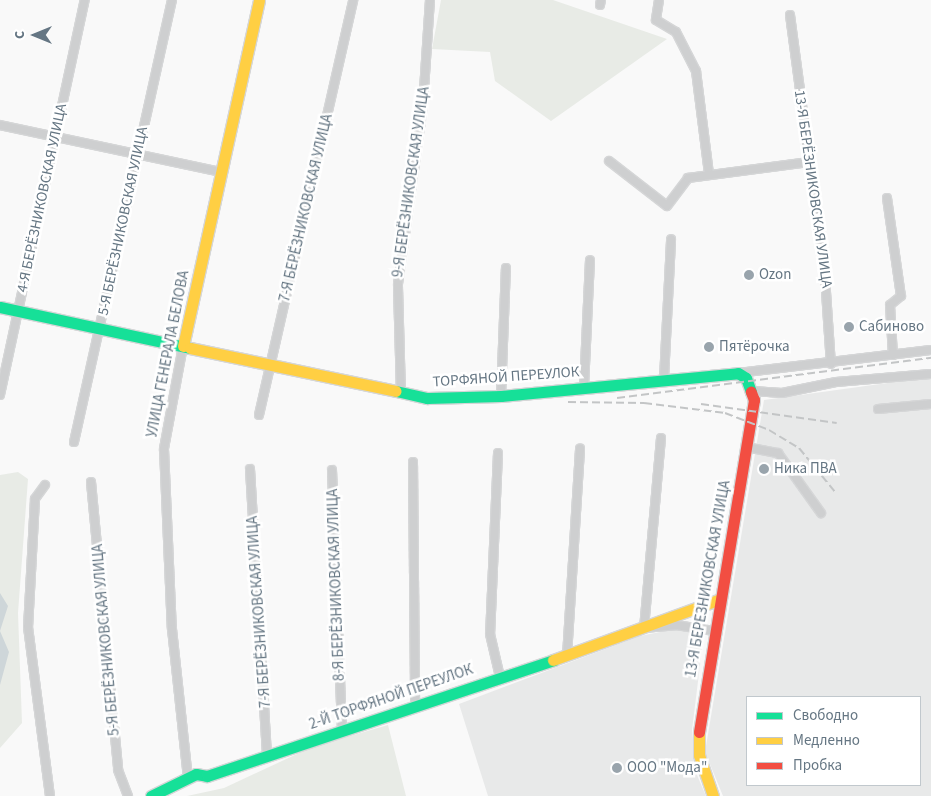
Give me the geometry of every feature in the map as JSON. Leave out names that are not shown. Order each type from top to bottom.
[{"type":"street","name":"4-Я БЕРЁЗНИКОВСКАЯ УЛИЦА","points":[[0,395],[85,0]]},
{"type":"street","name":"5-Я БЕРЁЗНИКОВСКАЯ УЛИЦА","points":[[74,442],[172,0]]},
{"type":"street","name":"УЛИЦА ГЕНЕРАЛА БЕЛОВА","points":[[188,778],[172,628],[164,449],[183,346],[260,0]]},
{"type":"street","name":"7-Я БЕРЁЗНИКОВСКАЯ УЛИЦА","points":[[259,415],[353,0]]},
{"type":"street","name":"9-Я БЕРЁЗНИКОВСКАЯ УЛИЦА","points":[[401,394],[398,284],[424,104],[430,0]]},
{"type":"street","points":[[659,0],[656,20],[676,32],[693,65],[709,174]]},
{"type":"street","name":"13-Я БЕРЁЗНИКОВСКАЯ УЛИЦА","points":[[790,15],[825,278],[832,364]]},
{"type":"street","points":[[0,125],[137,157],[221,172]]},
{"type":"street","points":[[609,161],[667,206],[688,178],[809,162]]},
{"type":"street","points":[[887,198],[901,296],[890,304],[893,355]]},
{"type":"street","points":[[664,379],[671,239]]},
{"type":"street","points":[[584,387],[590,260]]},
{"type":"street","points":[[501,396],[506,268]]},
{"type":"street","name":"ТОРФЯНОЙ ПЕРЕУЛОК","points":[[0,307],[401,394],[453,399],[832,364],[931,350]]},
{"type":"street","points":[[738,373],[753,391],[782,393],[836,382],[931,374]]},
{"type":"street","name":"13-Я БЕРЕЗНИКОВСКАЯ УЛИЦА","points":[[713,796],[701,764],[698,734],[718,600],[746,448],[753,391]]},
{"type":"street","points":[[878,409],[931,404]]},
{"type":"street","points":[[644,628],[662,438]]},
{"type":"street","points":[[567,656],[580,448]]},
{"type":"street","points":[[746,448],[778,453],[821,512]]},
{"type":"street","points":[[498,453],[490,634],[500,676]]},
{"type":"street","points":[[413,462],[415,703]]},
{"type":"street","name":"7-Я БЕРЁЗНИКОВСКАЯ УЛИЦА","points":[[250,469],[268,755]]},
{"type":"street","name":"8-Я БЕРЁЗНИКОВСКАЯ УЛИЦА","points":[[332,470],[342,730]]},
{"type":"street","name":"5-Я БЕРЁЗНИКОВСКАЯ УЛИЦА","points":[[91,482],[118,770],[128,796]]},
{"type":"street","points":[[45,485],[35,499],[28,627],[50,796]]},
{"type":"street","name":"2-Й ТОРФЯНОЙ ПЕРЕУЛОК","points":[[151,796],[188,778],[268,755],[415,703],[567,656],[718,600]]},
{"type":"street","name":"2-Й ТОРФЯНОЙ ПЕРЕУЛОК","points":[[644,628],[676,626],[713,631]]},
{"type":"shaded area","points":[[441,0],[553,0],[667,39],[551,121],[495,81],[490,52],[432,49]]},
{"type":"shaded area","points":[[931,377],[931,796],[723,796],[705,752],[764,400]]},
{"type":"shaded area","points":[[18,472],[28,479],[18,613],[22,723],[0,748],[0,475]]},
{"type":"shaded area","points":[[0,593],[8,606],[0,631]]},
{"type":"shaded area","points":[[680,628],[695,630],[703,641],[692,730],[697,775],[706,796],[488,796],[459,704],[640,636]]},
{"type":"shaded area","points":[[0,631],[9,652],[0,685]]},
{"type":"shaded area","points":[[388,725],[406,796],[187,796],[224,788],[312,747]]},
{"type":"railway","points":[[617,398],[931,358]]},
{"type":"railway","points":[[568,402],[644,403],[725,413],[769,430],[799,448],[836,493]]},
{"type":"railway","points":[[701,404],[837,423]]},
{"type":"traffic: fast","points":[[0,307],[190,348]]},
{"type":"traffic: fast","points":[[396,391],[427,398],[501,396],[738,373],[746,378],[751,392]]},
{"type":"traffic: fast","points":[[151,796],[196,774],[207,776],[553,660]]},
{"type":"traffic: slow","points":[[183,346],[259,0]]},
{"type":"traffic: slow","points":[[190,348],[396,391]]},
{"type":"traffic: slow","points":[[553,660],[718,600]]},
{"type":"traffic: slow","points":[[699,732],[699,755],[713,796]]},
{"type":"traffic: jam","points":[[699,732],[754,400],[751,392]]},
{"type":"place","name":"Ozon","points":[[749,275]]},
{"type":"place","name":"Сабиново","points":[[849,327]]},
{"type":"place","name":"Пятёрочка","points":[[709,347]]},
{"type":"place","name":"Ника ПВА","points":[[764,469]]},
{"type":"place","name":"ООО \"Мода\"","points":[[617,768]]}]
